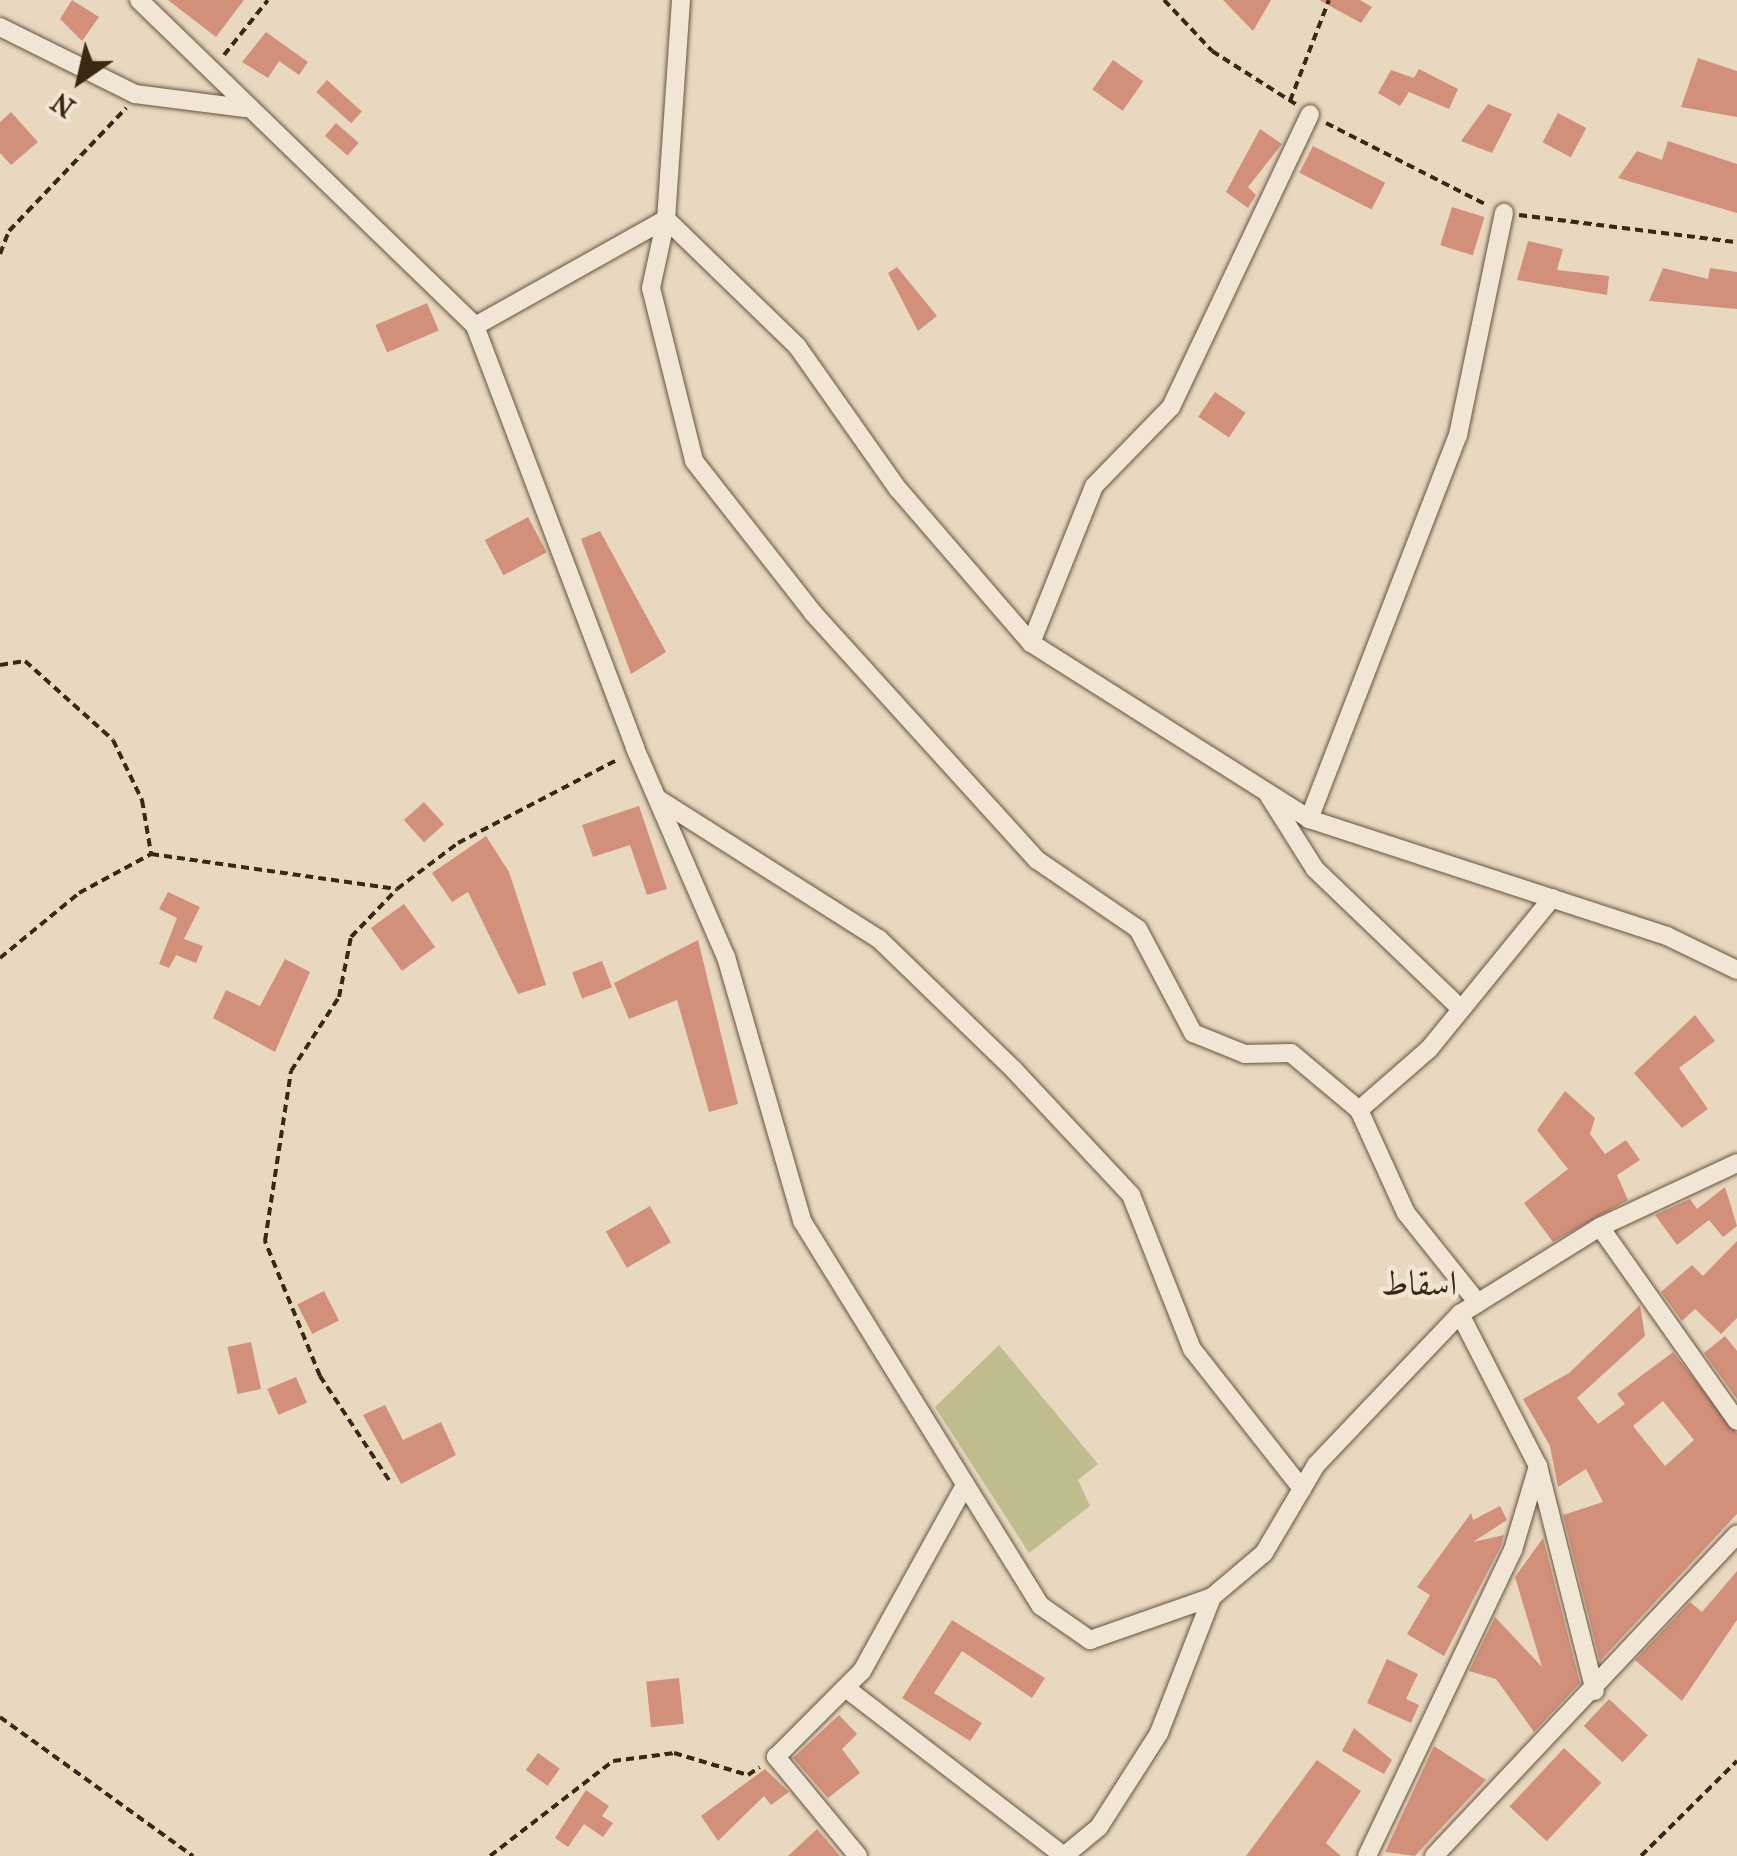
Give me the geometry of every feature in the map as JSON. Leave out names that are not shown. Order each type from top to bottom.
[{"type":"street","points":[[140,0],[245,108],[475,326],[635,748],[726,957],[802,1221],[1041,1606],[1090,1640],[1212,1597],[1264,1552],[1302,1489],[1460,1314],[1600,1227],[1737,1163]]},
{"type":"street","points":[[681,0],[666,219],[651,288],[694,461],[812,613],[921,722],[1037,860],[1138,929],[1193,1033],[1244,1054],[1290,1053],[1358,1110],[1406,1213],[1478,1303]]},
{"type":"street","points":[[0,27],[135,94],[245,108]]},
{"type":"street","points":[[1031,643],[1094,486],[1171,408],[1310,114]]},
{"type":"street","points":[[1309,819],[1458,435],[1504,213]]},
{"type":"street","points":[[475,326],[666,219]]},
{"type":"street","points":[[666,219],[797,346],[898,490],[1031,643],[1309,819],[1552,898],[1737,970]]},
{"type":"street","points":[[1266,791],[1315,869],[1461,1008]]},
{"type":"street","points":[[657,798],[879,939],[1131,1195],[1192,1349],[1302,1489]]},
{"type":"street","points":[[1358,1110],[1461,1008],[1552,898]]},
{"type":"street","points":[[1600,1227],[1737,1420]]},
{"type":"street","points":[[1460,1314],[1538,1466],[1595,1691]]},
{"type":"street","points":[[1367,1856],[1492,1596],[1538,1466]]},
{"type":"street","points":[[858,1856],[776,1757],[847,1689],[965,1485]]},
{"type":"street","points":[[1434,1856],[1595,1691],[1737,1534]]},
{"type":"street","points":[[847,1689],[1064,1856],[1099,1827],[1159,1733],[1212,1597]]},
{"type":"path","points":[[210,72],[268,0]]},
{"type":"path","points":[[1164,0],[1212,52],[1310,114],[1504,213],[1737,242]]},
{"type":"path","points":[[1290,101],[1330,0]]},
{"type":"path","points":[[0,254],[9,231],[112,134],[135,94]]},
{"type":"path","points":[[0,664],[25,661],[113,740],[142,800],[151,854]]},
{"type":"path","points":[[389,1480],[320,1376],[265,1241],[291,1071],[339,997],[350,937],[396,889],[458,843],[578,787],[635,748]]},
{"type":"path","points":[[0,958],[79,893],[151,854],[396,889]]},
{"type":"path","points":[[0,1717],[193,1856]]},
{"type":"path","points":[[490,1856],[613,1761],[674,1753],[748,1774],[776,1757]]},
{"type":"path","points":[[1641,1856],[1737,1761]]},
{"type":"shaded area","points":[[999,1345],[1098,1464],[1078,1480],[1090,1506],[1029,1553],[935,1407]]},
{"type":"building","points":[[72,0],[99,17],[82,41],[60,19]]},
{"type":"building","points":[[168,0],[244,0],[216,37]]},
{"type":"building","points":[[1223,0],[1271,0],[1253,31]]},
{"type":"building","points":[[1319,0],[1360,0],[1372,7],[1361,23]]},
{"type":"building","points":[[266,32],[308,62],[299,75],[279,61],[268,78],[242,62]]},
{"type":"building","points":[[1698,58],[1737,71],[1737,117],[1681,107]]},
{"type":"building","points":[[1113,60],[1143,81],[1123,111],[1092,89]]},
{"type":"building","points":[[1419,69],[1458,89],[1449,109],[1409,92],[1400,106],[1378,93],[1391,70],[1414,78]]},
{"type":"building","points":[[327,80],[362,111],[351,123],[316,92]]},
{"type":"building","points":[[1488,104],[1512,114],[1492,153],[1461,141]]},
{"type":"building","points":[[11,112],[38,142],[11,165],[0,153],[0,122]]},
{"type":"building","points":[[1558,113],[1586,128],[1571,157],[1543,142]]},
{"type":"building","points":[[336,123],[359,143],[347,156],[325,136]]},
{"type":"building","points":[[1260,129],[1282,144],[1248,187],[1256,195],[1248,208],[1226,192]]},
{"type":"building","points":[[1668,141],[1737,164],[1737,213],[1618,178],[1637,151],[1662,160]]},
{"type":"building","points":[[1313,146],[1385,183],[1372,210],[1299,173]]},
{"type":"building","points":[[1452,207],[1485,217],[1473,255],[1440,245]]},
{"type":"building","points":[[1528,241],[1563,249],[1557,270],[1609,276],[1607,295],[1517,280]]},
{"type":"building","points":[[897,267],[937,316],[918,331],[888,273]]},
{"type":"building","points":[[1663,268],[1708,279],[1710,268],[1737,272],[1737,309],[1649,301]]},
{"type":"building","points":[[427,303],[439,331],[387,352],[375,325]]},
{"type":"building","points":[[1215,392],[1246,413],[1229,438],[1198,417]]},
{"type":"building","points":[[528,517],[547,552],[504,575],[485,540]]},
{"type":"building","points":[[600,531],[666,652],[631,674],[581,539]]},
{"type":"building","points":[[424,802],[444,824],[424,842],[404,820]]},
{"type":"building","points":[[639,806],[667,889],[647,895],[630,845],[593,857],[582,825]]},
{"type":"building","points":[[486,836],[509,872],[546,985],[518,994],[468,892],[452,902],[432,873]]},
{"type":"building","points":[[168,892],[200,907],[184,939],[203,946],[196,963],[176,955],[169,968],[159,964],[177,918],[159,909]]},
{"type":"building","points":[[404,904],[435,947],[402,971],[371,928]]},
{"type":"building","points":[[698,940],[738,1104],[709,1112],[677,1000],[629,1019],[614,983]]},
{"type":"building","points":[[285,959],[310,972],[275,1052],[213,1018],[226,990],[260,1006]]},
{"type":"building","points":[[602,961],[612,987],[582,999],[572,972]]},
{"type":"building","points":[[1695,1015],[1715,1041],[1679,1068],[1708,1109],[1682,1128],[1634,1073]]},
{"type":"building","points":[[1565,1091],[1595,1118],[1590,1134],[1605,1154],[1626,1140],[1640,1160],[1617,1175],[1628,1200],[1553,1242],[1524,1203],[1568,1169],[1537,1130]]},
{"type":"building","points":[[1725,1187],[1737,1226],[1723,1237],[1709,1220],[1677,1245],[1655,1215],[1690,1199],[1697,1209]]},
{"type":"building","points":[[650,1206],[671,1242],[627,1268],[606,1232]]},
{"type":"building","points":[[1737,1241],[1737,1318],[1721,1334],[1695,1309],[1682,1321],[1661,1292],[1692,1265],[1703,1276]]},
{"type":"building","points":[[324,1291],[339,1320],[312,1334],[297,1305]]},
{"type":"building","points":[[1640,1305],[1645,1336],[1577,1398],[1598,1424],[1625,1404],[1617,1394],[1673,1352],[1737,1433],[1737,1514],[1600,1661],[1563,1515],[1603,1502],[1586,1469],[1558,1487],[1550,1446],[1523,1399],[1569,1373]],"holes":[[[1663,1401],[1694,1440],[1665,1466],[1633,1426]]]},
{"type":"building","points":[[1725,1336],[1737,1351],[1737,1399],[1704,1353]]},
{"type":"building","points":[[251,1342],[261,1389],[238,1394],[228,1347]]},
{"type":"building","points":[[296,1377],[307,1403],[278,1415],[267,1389]]},
{"type":"building","points":[[385,1405],[403,1440],[441,1422],[456,1455],[401,1484],[363,1415]]},
{"type":"building","points":[[1500,1506],[1507,1520],[1473,1542],[1504,1535],[1501,1546],[1444,1656],[1407,1634],[1430,1595],[1417,1587],[1471,1513],[1473,1520]]},
{"type":"building","points":[[1543,1538],[1580,1683],[1534,1732],[1496,1679],[1469,1671],[1495,1617],[1542,1667],[1515,1577]]},
{"type":"building","points":[[1737,1571],[1737,1620],[1682,1701],[1635,1660],[1690,1602],[1702,1612]]},
{"type":"building","points":[[952,1620],[1045,1678],[1032,1698],[962,1651],[934,1693],[982,1723],[970,1741],[902,1698]]},
{"type":"building","points":[[1387,1659],[1418,1674],[1406,1699],[1419,1705],[1411,1723],[1367,1703]]},
{"type":"building","points":[[679,1678],[684,1724],[651,1727],[646,1681]]},
{"type":"building","points":[[1609,1699],[1648,1735],[1623,1762],[1584,1726]]},
{"type":"building","points":[[839,1715],[857,1734],[842,1749],[860,1773],[828,1798],[793,1758]]},
{"type":"building","points":[[1354,1728],[1392,1760],[1384,1774],[1342,1751]]},
{"type":"building","points":[[1434,1746],[1486,1780],[1415,1856],[1385,1852]]},
{"type":"building","points":[[1564,1748],[1601,1783],[1547,1841],[1509,1807]]},
{"type":"building","points":[[538,1753],[560,1769],[547,1786],[526,1770]]},
{"type":"building","points":[[1317,1760],[1361,1791],[1326,1843],[1341,1856],[1246,1856]]},
{"type":"building","points":[[765,1769],[789,1792],[771,1805],[764,1796],[718,1841],[701,1816]]},
{"type":"building","points":[[586,1790],[609,1806],[602,1816],[613,1823],[603,1837],[584,1824],[568,1847],[555,1838]]},
{"type":"building","points":[[817,1829],[840,1856],[788,1856]]},
{"type":"district","name":"اسقاط","points":[[1419,1284]]}]
